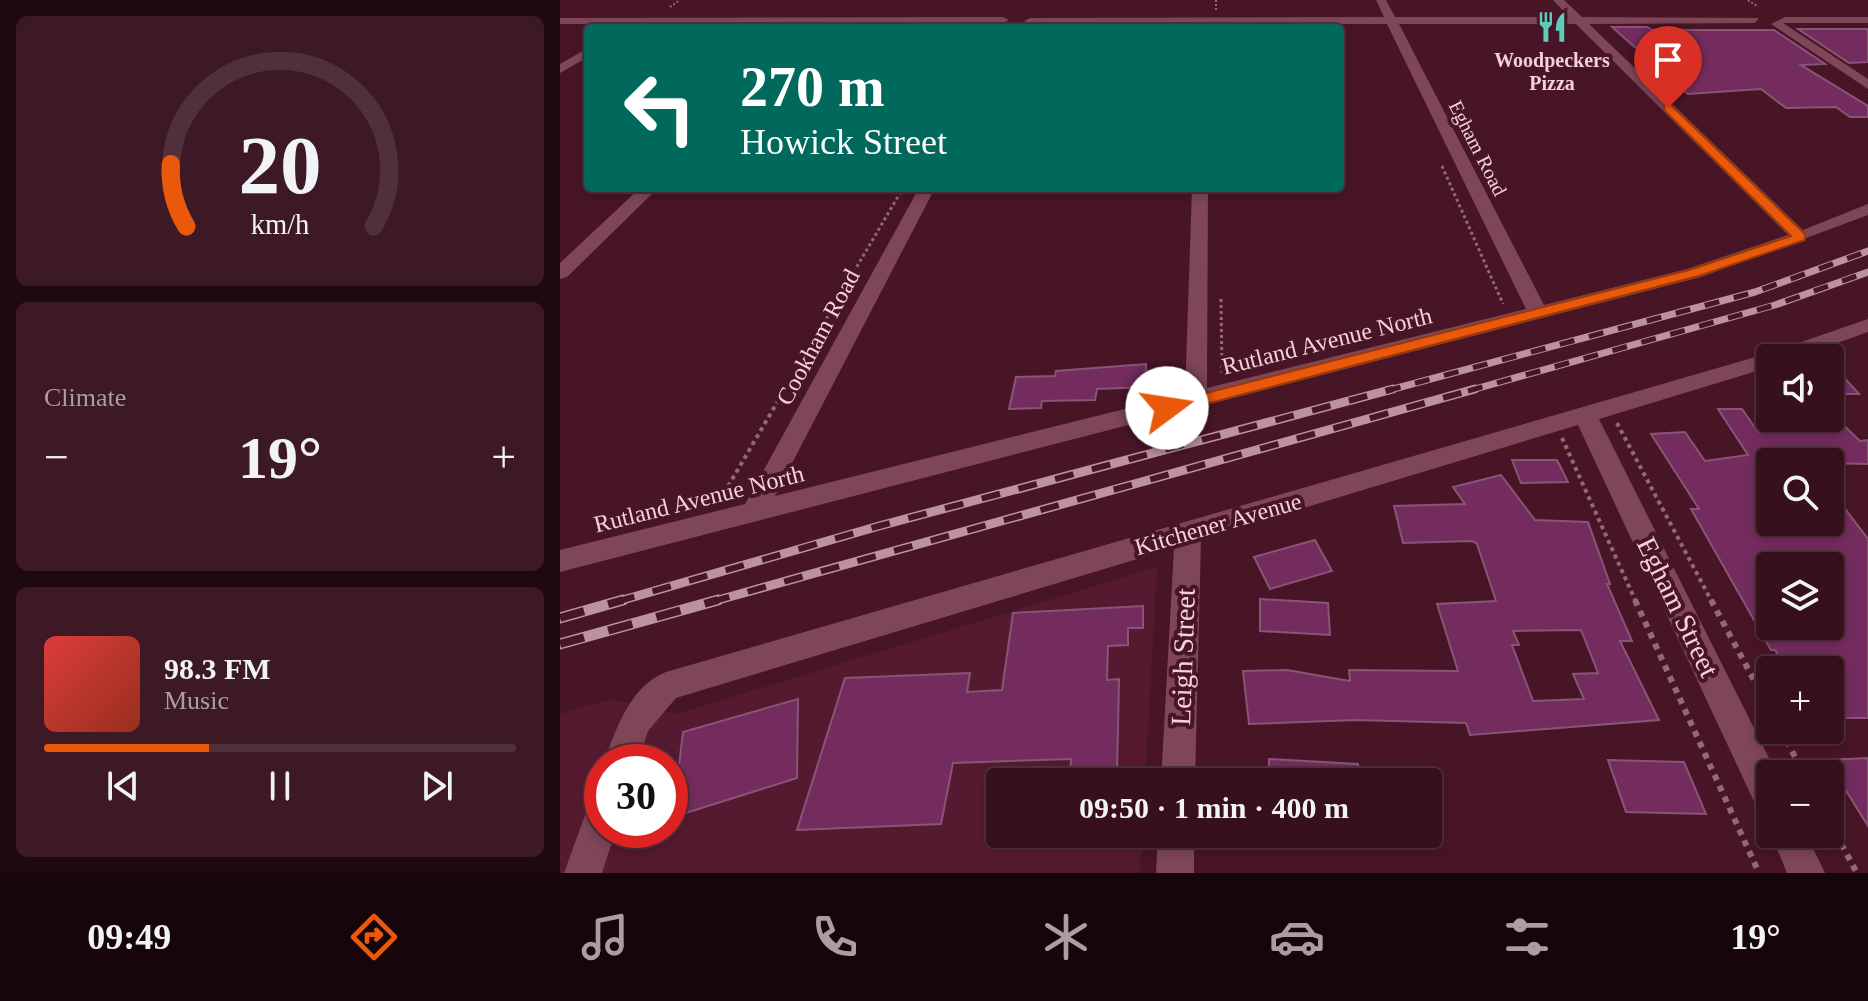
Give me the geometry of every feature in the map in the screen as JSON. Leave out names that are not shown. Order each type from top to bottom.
[{"type":"street","name":"Egham Road","points":[[1381,0],[1539,314]]},
{"type":"street","points":[[1558,0],[1800,237]]},
{"type":"street","points":[[1748,6],[1758,17]]},
{"type":"street","points":[[632,24],[658,8]]},
{"type":"street","points":[[824,24],[841,8]]},
{"type":"street","points":[[560,21],[824,24],[1203,19],[1758,17],[1781,22],[1868,20]]},
{"type":"street","points":[[1781,22],[1868,85]]},
{"type":"street","points":[[560,69],[584,54]]},
{"type":"street","points":[[560,273],[646,192]]},
{"type":"street","name":"Cookham Road","points":[[754,511],[925,192]]},
{"type":"street","points":[[1196,401],[1200,192]]},
{"type":"street","name":"Rutland Avenue North","points":[[560,561],[1694,273],[1800,237],[1868,209]]},
{"type":"street","name":"Kitchener Avenue","points":[[1814,344],[1868,325]]},
{"type":"street","name":"Kitchener Avenue","points":[[627,744],[635,722],[666,687],[1756,364]]},
{"type":"street","name":"Egham Street","points":[[1585,415],[1756,769]]},
{"type":"street","name":"Leigh Street","points":[[1179,768],[1188,532]]},
{"type":"street","points":[[583,873],[591,848]]},
{"type":"street","points":[[1175,873],[1176,848]]},
{"type":"street","points":[[1794,848],[1806,873]]},
{"type":"path","points":[[706,523],[901,192]]},
{"type":"path","points":[[1615,420],[1756,684]]},
{"type":"path","points":[[1561,436],[1759,873]]},
{"type":"path","points":[[1844,848],[1857,873]]},
{"type":"shaded area","points":[[1157,567],[1146,768],[986,768],[986,848],[1141,848],[1140,873],[560,873],[560,714],[611,699],[676,714]]},
{"type":"building","points":[[1612,27],[1774,30],[1825,64],[1801,65],[1868,106],[1868,117],[1850,117],[1836,107],[1786,108],[1761,89],[1688,94]]},
{"type":"building","points":[[1798,29],[1868,29],[1868,62],[1849,63]]},
{"type":"building","points":[[1146,364],[1147,387],[1097,389],[1095,400],[1042,401],[1041,408],[1009,409],[1016,377],[1055,376],[1056,371]]},
{"type":"building","points":[[1844,377],[1859,394],[1844,394]]},
{"type":"building","points":[[1718,409],[1742,409],[1756,432],[1844,432],[1844,426],[1860,441],[1868,440],[1868,464],[1844,464],[1844,448],[1756,448],[1756,536],[1844,536],[1846,510],[1868,539],[1868,718],[1844,718],[1844,656],[1779,656],[1765,640],[1844,640],[1844,552],[1756,552],[1756,624],[1691,509],[1699,509],[1651,434],[1685,432],[1705,461],[1748,455]]},
{"type":"building","points":[[1512,460],[1557,460],[1568,482],[1521,483]]},
{"type":"building","points":[[1501,475],[1535,520],[1588,522],[1610,584],[1607,584],[1632,641],[1620,641],[1659,720],[1470,735],[1466,723],[1356,720],[1249,724],[1243,671],[1287,670],[1350,681],[1349,670],[1458,671],[1437,604],[1496,601],[1477,544],[1472,541],[1403,543],[1394,506],[1465,504],[1453,487]],"holes":[[[1581,630],[1598,673],[1573,674],[1584,699],[1533,701],[1512,645],[1519,645],[1513,631]]]},
{"type":"building","points":[[1315,540],[1332,571],[1270,589],[1254,557]]},
{"type":"building","points":[[1260,599],[1328,603],[1330,635],[1260,631]]},
{"type":"building","points":[[1143,606],[1143,628],[1128,628],[1128,645],[1108,646],[1107,680],[1119,679],[1117,768],[1071,768],[1071,759],[953,763],[941,824],[797,830],[845,678],[970,673],[967,692],[1002,690],[1013,613]]},
{"type":"building","points":[[798,699],[797,778],[688,812],[688,744],[682,744],[683,732]]},
{"type":"building","points":[[1868,758],[1868,826],[1844,787],[1844,760],[1827,760]]},
{"type":"building","points":[[1269,759],[1358,764],[1358,768],[1269,768]]},
{"type":"building","points":[[1608,760],[1684,762],[1706,814],[1626,812]]},
{"type":"railway","points":[[1386,391],[1755,292],[1868,251]]},
{"type":"railway","points":[[1468,391],[1775,305],[1868,272]]},
{"type":"railway","points":[[616,602],[879,526],[1393,389]]},
{"type":"railway","points":[[711,602],[1475,389]]},
{"type":"railway","points":[[616,602],[623,600]]},
{"type":"railway","points":[[560,644],[718,600]]},
{"type":"railway","points":[[560,618],[616,602]]},
{"type":"place","name":"Woodpeckers Pizza","points":[[1552,27]]},
{"type":"route","points":[[1167,408],[1694,273],[1800,237],[1668,108]]}]
